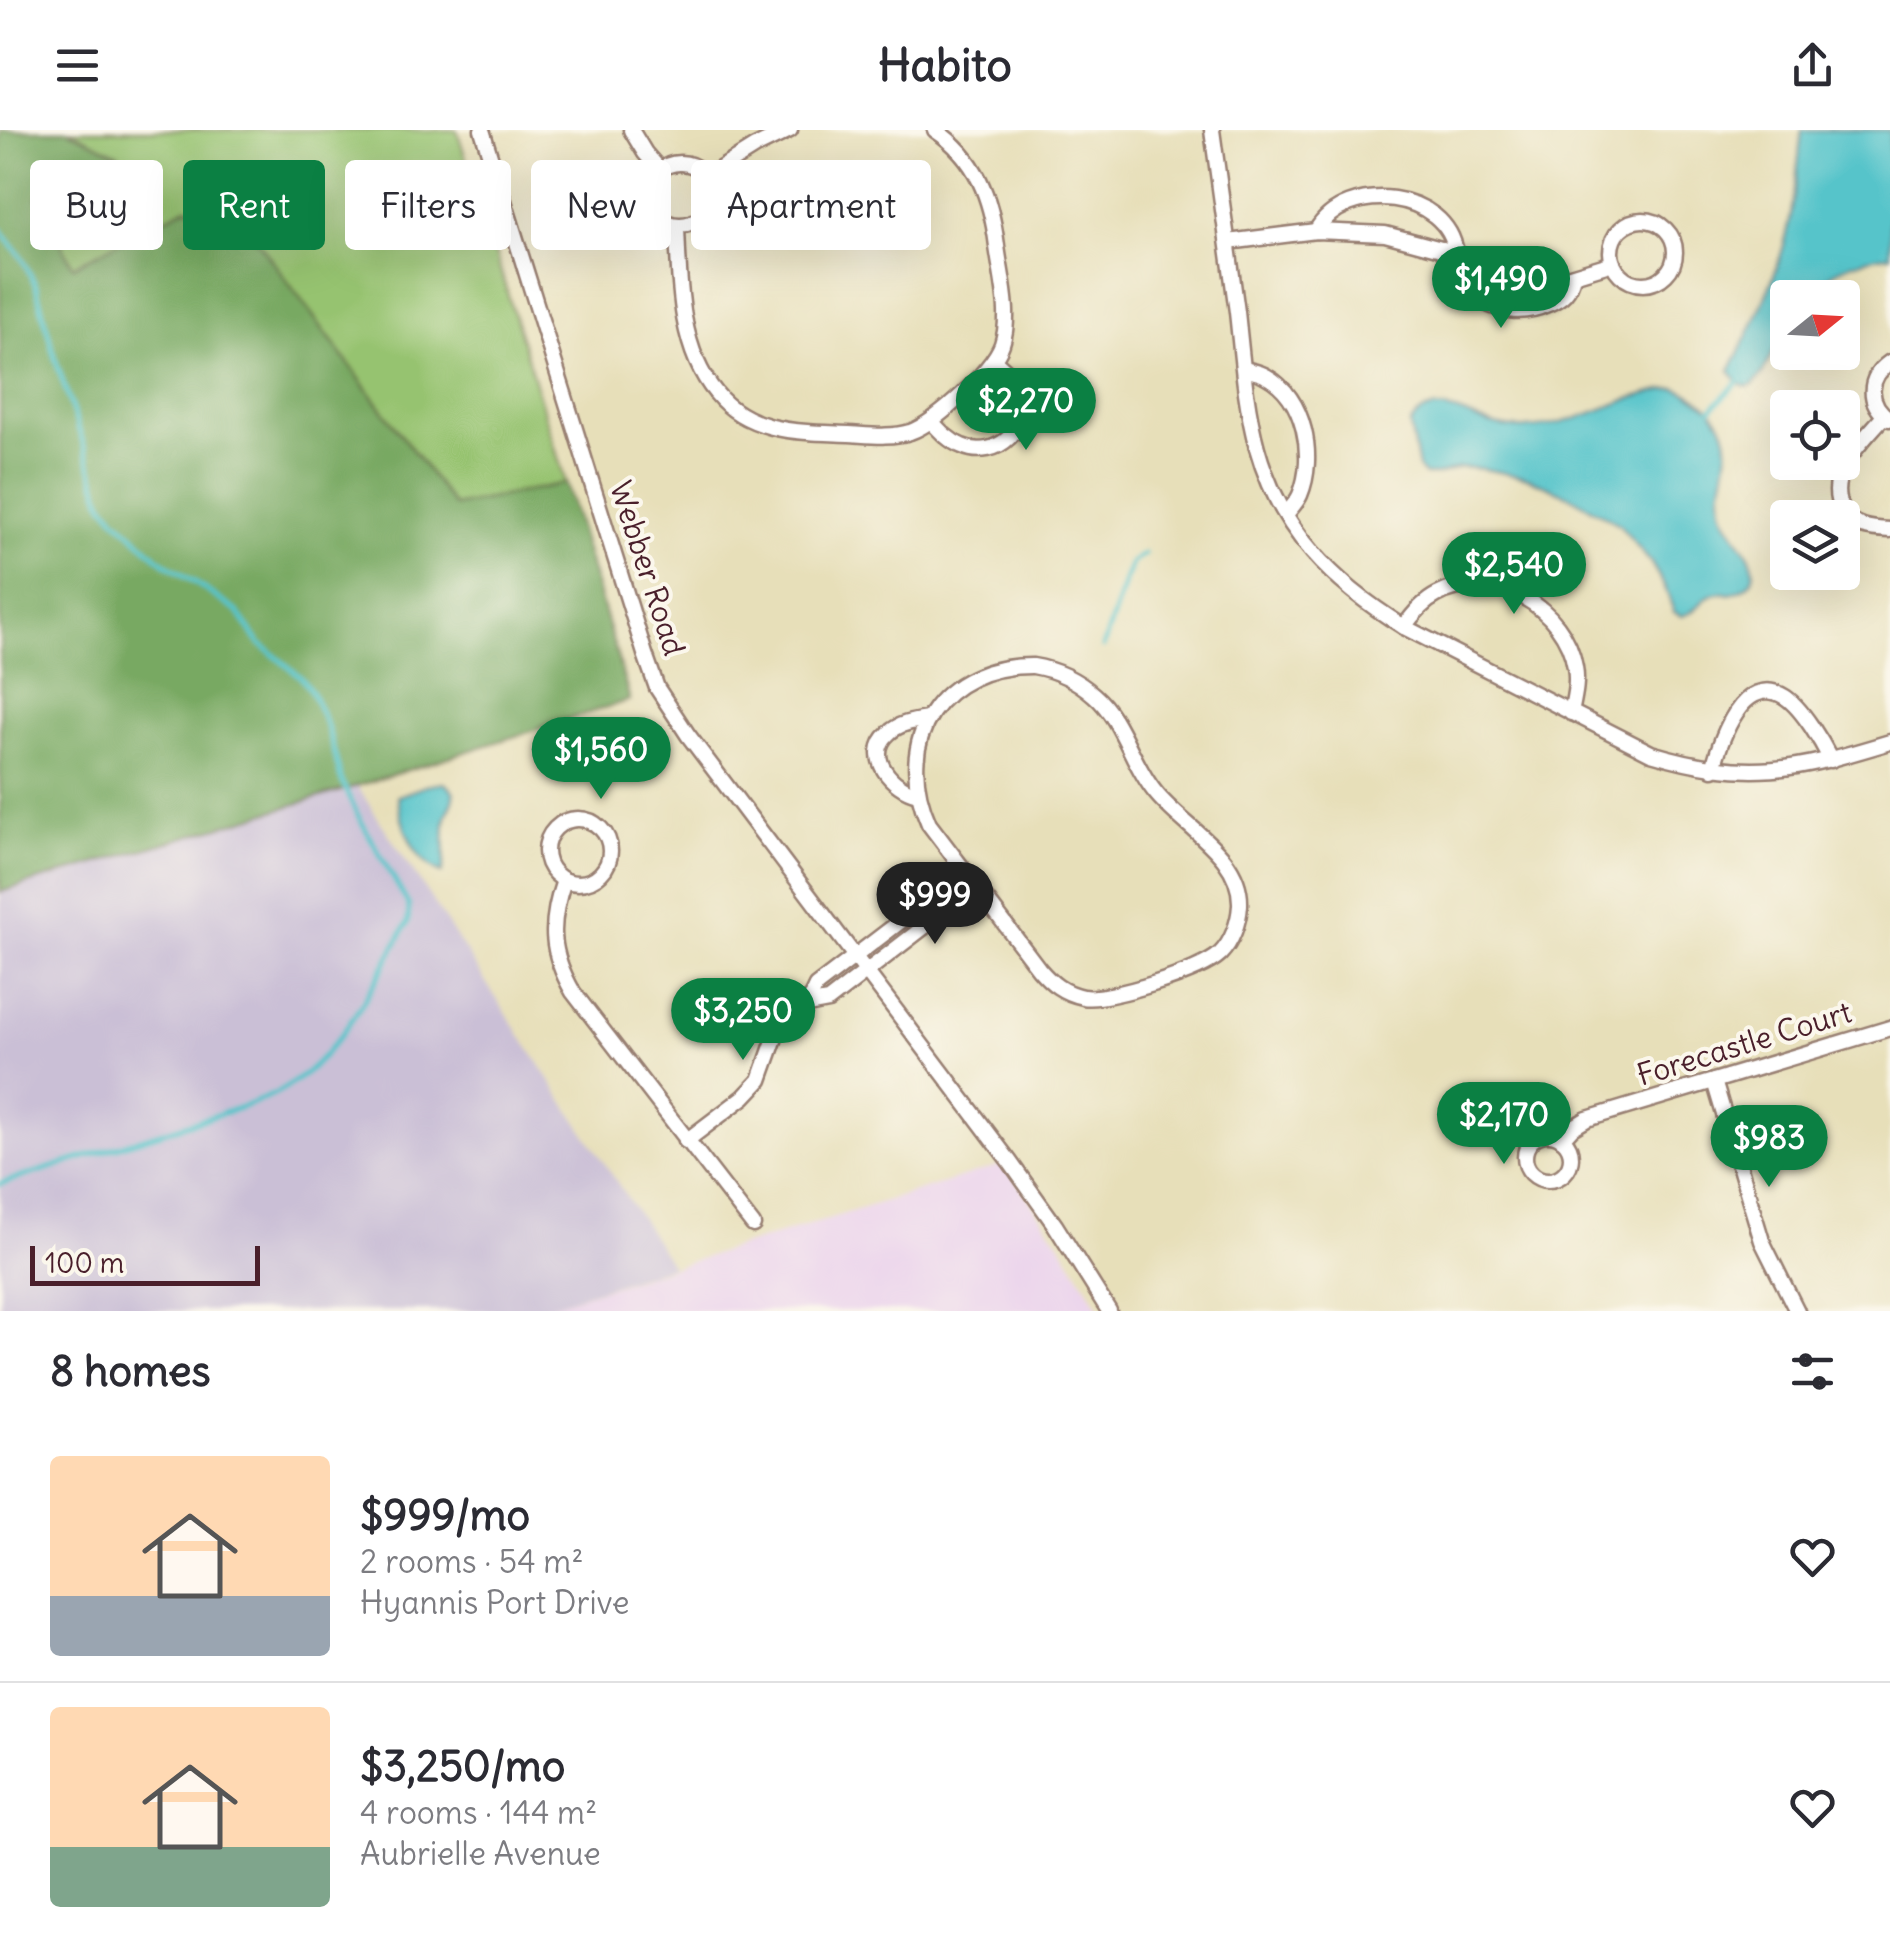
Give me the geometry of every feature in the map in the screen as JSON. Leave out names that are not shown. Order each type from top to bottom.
[{"type":"street","name":"Webber Road","points":[[482,130],[658,688],[688,735],[1010,1162],[1109,1311]]},
{"type":"street","points":[[631,130],[651,160]]},
{"type":"street","points":[[734,160],[790,130]]},
{"type":"street","points":[[676,226],[682,309],[690,340],[716,393],[736,412],[783,431],[886,436],[908,432],[931,421],[994,360],[1006,326],[988,197],[965,156],[935,130]]},
{"type":"street","points":[[1212,130],[1258,449],[1286,514],[1322,564],[1347,588],[1404,627],[1650,753],[1714,768],[1754,772],[1794,769],[1890,742]]},
{"type":"street","points":[[1316,231],[1334,210],[1374,197],[1391,198],[1420,207],[1434,217],[1454,240],[1446,263],[1462,288],[1484,303],[1526,311],[1562,296],[1570,287],[1572,276]]},
{"type":"street","points":[[1632,222],[1657,224],[1673,242],[1671,267],[1652,282],[1629,281],[1613,264],[1614,239],[1632,222]]},
{"type":"street","points":[[671,224],[691,224]]},
{"type":"street","points":[[1228,242],[1316,231],[1386,234],[1450,251],[1508,275],[1534,279],[1572,276],[1613,264]]},
{"type":"street","points":[[931,421],[946,437],[965,448],[991,448],[1013,435],[1020,425],[1022,394],[1010,374],[994,360]]},
{"type":"street","points":[[1890,362],[1881,368],[1872,384],[1874,402],[1887,418],[1846,462],[1835,488],[1845,516],[1868,528],[1890,530]]},
{"type":"street","points":[[1244,368],[1265,375],[1276,384],[1300,418],[1308,459],[1299,498],[1286,514]]},
{"type":"street","points":[[1404,627],[1436,595],[1456,588],[1478,585],[1514,592],[1549,615],[1570,648],[1576,670],[1576,692],[1570,713]]},
{"type":"street","points":[[1000,667],[1050,668],[1079,682],[1111,714],[1155,793],[1229,866],[1240,906],[1232,937],[1206,964],[1116,994],[1084,997],[1053,984],[929,824],[914,774],[916,751],[928,719],[964,682],[1000,667]]},
{"type":"street","points":[[1714,768],[1721,740],[1734,714],[1758,694],[1772,692],[1796,708],[1830,760]]},
{"type":"street","points":[[918,794],[902,789],[887,776],[882,766],[881,744],[899,727],[928,719]]},
{"type":"street","points":[[567,820],[591,822],[608,840],[607,864],[589,881],[564,880],[548,862],[549,837],[567,820]]},
{"type":"street","points":[[807,1005],[816,986],[965,872]]},
{"type":"street","points":[[564,880],[553,928],[562,973],[753,1225]]},
{"type":"street","points":[[686,1141],[760,1080],[776,1035],[790,1018],[807,1005],[828,1001],[976,887]]},
{"type":"street","name":"Forecastle Court","points":[[1562,1139],[1587,1119],[1890,1028]]},
{"type":"street","points":[[1714,1081],[1762,1240],[1797,1311]]},
{"type":"shaded area","points":[[357,786],[672,1266],[533,1311],[0,1311],[0,892]]},
{"type":"shaded area","points":[[1004,1164],[1101,1311],[533,1311]]},
{"type":"green space","points":[[0,130],[68,130],[118,154],[107,160],[30,160],[30,250],[65,250],[73,266],[104,250],[163,250],[163,219],[183,209],[183,250],[264,250],[454,506],[566,483],[630,700],[0,892]]},
{"type":"green space","points":[[68,130],[457,130],[466,160],[345,160],[345,250],[494,250],[566,483],[454,506],[264,250],[325,250],[325,160],[183,160],[183,209],[163,219],[163,160],[106,160],[117,154]]},
{"type":"green space","points":[[65,250],[104,250],[73,266]]},
{"type":"water","points":[[1802,130],[1890,130],[1890,255],[1854,263],[1823,280],[1772,280],[1792,209]]},
{"type":"water","points":[[1770,284],[1770,358],[1762,375],[1746,387],[1730,371]]},
{"type":"water","points":[[1676,388],[1707,405],[1721,423],[1727,445],[1723,512],[1753,567],[1753,578],[1745,587],[1730,594],[1709,596],[1682,616],[1674,612],[1651,563],[1619,524],[1568,495],[1528,478],[1484,469],[1459,467],[1425,475],[1418,468],[1410,425],[1427,410],[1442,408],[1495,425],[1526,428],[1564,422],[1638,396]]},
{"type":"water","points":[[443,783],[454,797],[446,817],[442,873],[417,852],[402,818],[398,796]]},
{"type":"waterway","points":[[0,229],[22,258],[36,286],[54,355],[103,503],[158,558],[238,612],[259,643],[300,676],[327,726],[341,779],[355,810],[409,906],[408,922],[355,1015],[339,1038],[302,1076],[245,1106],[0,1184]]},
{"type":"waterway","points":[[1711,409],[1738,382]]},
{"type":"waterway","points":[[1103,647],[1131,563],[1144,554]]}]
